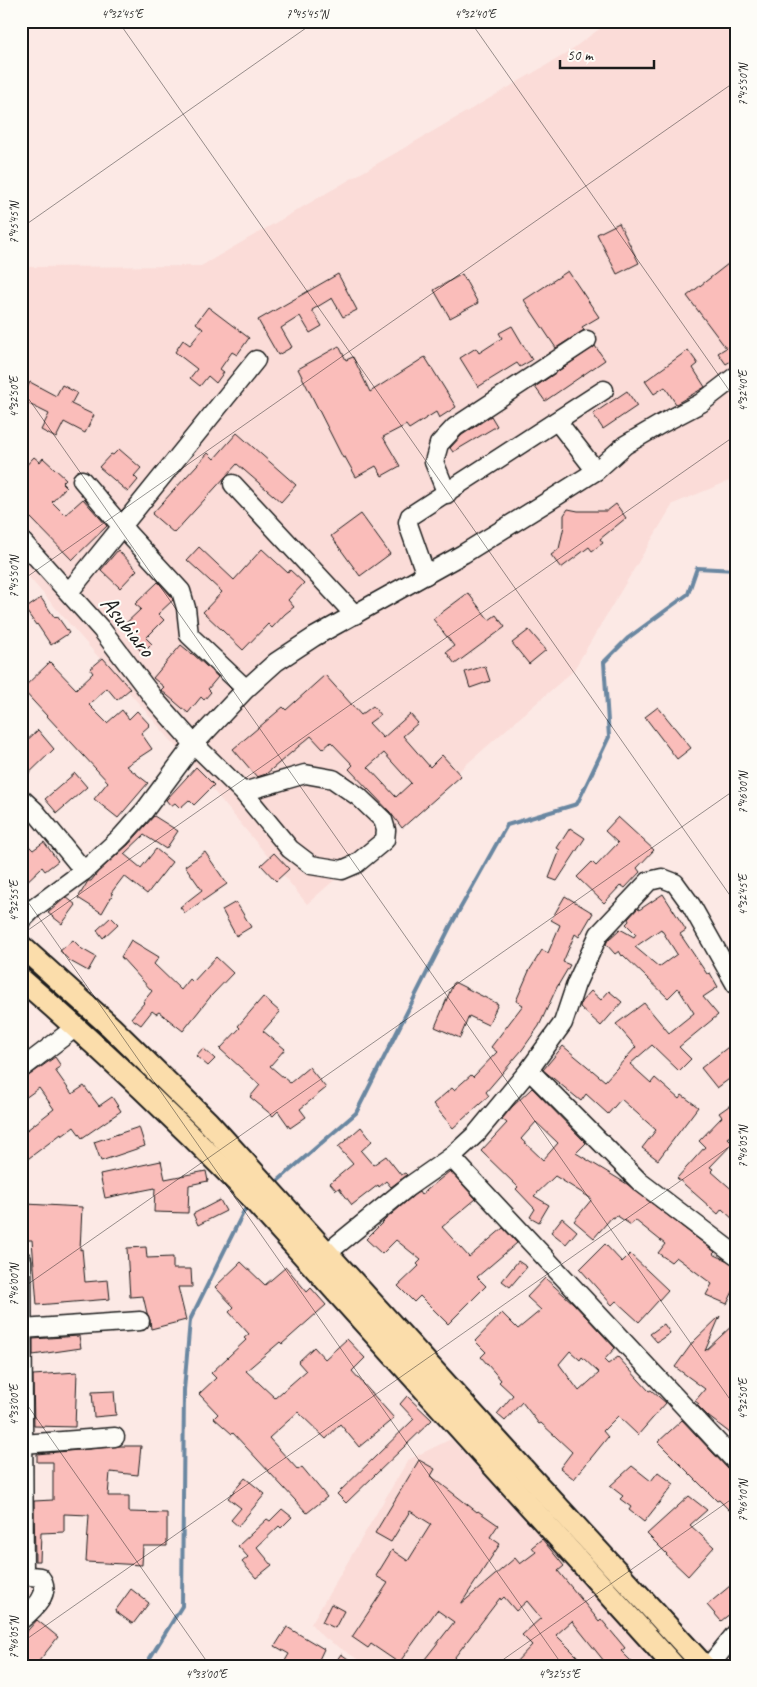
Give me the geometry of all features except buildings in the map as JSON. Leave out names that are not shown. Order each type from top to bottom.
[{"type":"main road","points":[[21,946],[139,1054],[208,1122],[243,1174]]},
{"type":"main road","points":[[21,979],[76,1027],[180,1124],[243,1174],[674,1666]]},
{"type":"main road","points":[[272,1205],[327,1253],[704,1666]]},
{"type":"street","points":[[447,494],[434,462],[439,444],[455,427],[587,340]]},
{"type":"street","points":[[69,592],[256,360]]},
{"type":"street","points":[[21,922],[34,908],[84,871],[121,837],[145,810],[194,744],[246,689],[276,662],[314,637],[480,544],[596,471],[625,445],[701,403],[736,376]]},
{"type":"street","points":[[426,575],[408,522],[410,516],[447,494],[604,390]]},
{"type":"street","points":[[557,421],[596,471]]},
{"type":"street","points":[[82,480],[121,526],[181,591],[186,608],[189,635],[246,689]]},
{"type":"street","points":[[233,484],[355,615]]},
{"type":"street","name":"Asubiaro","points":[[21,540],[102,630],[156,701],[194,744],[243,792],[290,849],[310,865],[342,870],[356,864],[385,840],[386,830],[383,820],[359,797],[333,779],[305,774],[243,792]]},
{"type":"street","points":[[21,798],[34,810],[84,871]]},
{"type":"street","points":[[327,1253],[408,1187],[452,1157],[476,1134],[529,1070],[563,1024],[578,978],[599,934],[649,881],[662,878],[675,884],[691,905],[736,985]]},
{"type":"street","points":[[21,1069],[76,1027]]},
{"type":"street","points":[[529,1070],[640,1182],[736,1255]]},
{"type":"street","points":[[452,1157],[736,1462]]},
{"type":"street","points":[[21,1620],[36,1606],[45,1589],[44,1583],[40,1578],[22,1574],[22,1260]]},
{"type":"street","points":[[22,1329],[140,1321]]},
{"type":"street","points":[[23,1444],[115,1437]]},
{"type":"street","points":[[710,1666],[736,1633]]},
{"type":"shaded area","points":[[610,21],[736,21],[736,478],[673,504],[573,671],[307,904],[194,767],[21,568],[21,267],[201,266],[564,55]]},
{"type":"shaded area","points":[[451,1439],[664,1666],[368,1666],[323,1637],[311,1624],[408,1460]]},
{"type":"waterway","points":[[273,1185],[356,1113],[451,925],[507,825],[577,804],[609,737],[604,662],[628,638],[688,594],[697,568],[736,570]]},
{"type":"waterway","points":[[145,1666],[182,1606],[184,1390],[190,1320],[244,1211],[249,1206]]}]
